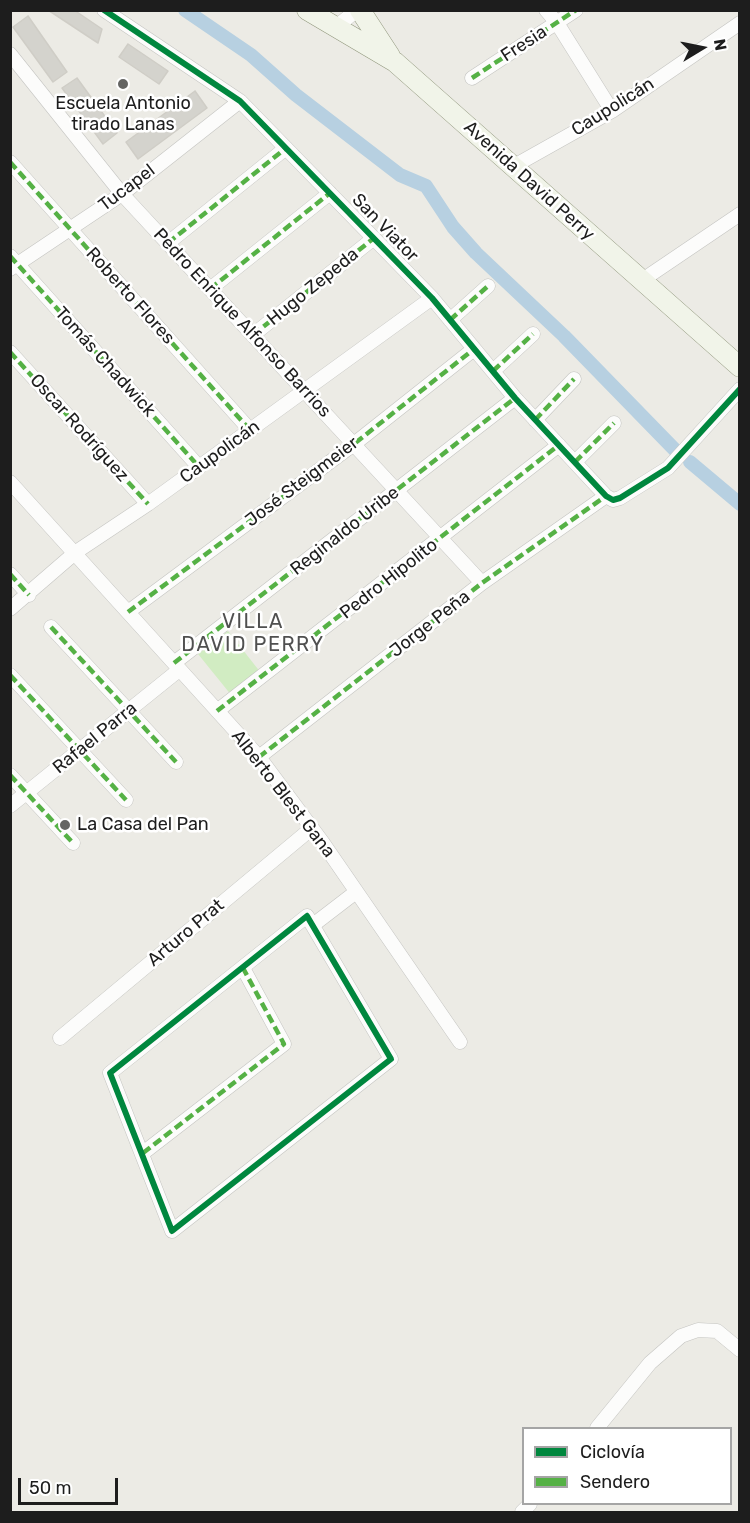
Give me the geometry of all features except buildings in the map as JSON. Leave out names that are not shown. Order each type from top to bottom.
[{"type":"main road","name":"Avenida David Perry","points":[[307,10],[395,62],[740,367]]},
{"type":"main road","points":[[359,10],[395,62]]},
{"type":"street","name":"San Viator","points":[[104,10],[240,101],[432,297],[515,398],[609,498]]},
{"type":"street","points":[[336,27],[359,10]]},
{"type":"street","points":[[546,10],[557,23],[612,111]]},
{"type":"street","name":"Fresia","points":[[472,78],[576,10]]},
{"type":"street","name":"Caupolicán","points":[[514,166],[612,111],[740,23]]},
{"type":"street","name":"Pedro Enrique Alfonso Barrios","points":[[10,54],[122,194],[482,584]]},
{"type":"street","name":"Tucapel","points":[[13,263],[122,194],[240,101]]},
{"type":"street","points":[[168,243],[286,148]]},
{"type":"street","name":"Roberto Flores","points":[[10,162],[250,430]]},
{"type":"street","points":[[210,289],[330,193]]},
{"type":"street","points":[[641,281],[740,214]]},
{"type":"street","name":"Hugo Zepeda","points":[[253,335],[374,238]]},
{"type":"street","name":"Tomás Chadwick","points":[[13,263],[200,467]]},
{"type":"street","points":[[450,320],[488,286]]},
{"type":"street","name":"Caupolicán","points":[[10,609],[29,595],[76,552],[200,467],[432,297]]},
{"type":"street","points":[[493,372],[533,334]]},
{"type":"street","name":"José Steigmeier","points":[[128,612],[354,444],[474,349]]},
{"type":"street","name":"Oscar Rodríguez","points":[[10,352],[148,504]]},
{"type":"street","points":[[535,420],[574,379]]},
{"type":"street","name":"Jorge Peña","points":[[259,757],[482,584],[609,498],[620,498],[668,468],[740,389]]},
{"type":"street","name":"Reginaldo Uribe","points":[[176,666],[515,398]]},
{"type":"street","points":[[575,462],[614,423]]},
{"type":"street","name":"Pedro Hipolito","points":[[217,711],[559,446]]},
{"type":"street","name":"Alberto Blest Gana","points":[[10,483],[76,552],[259,757],[312,828],[460,1042]]},
{"type":"street","points":[[10,574],[29,595]]},
{"type":"street","points":[[51,627],[176,762]]},
{"type":"street","name":"Rafael Parra","points":[[10,806],[128,711],[176,666]]},
{"type":"street","points":[[10,675],[126,800]]},
{"type":"street","points":[[10,775],[73,843]]},
{"type":"street","name":"Arturo Prat","points":[[60,1038],[312,828]]},
{"type":"street","points":[[313,925],[356,892]]},
{"type":"street","points":[[307,916],[313,925],[391,1059],[172,1232],[110,1073],[307,916]]},
{"type":"street","points":[[143,1153],[284,1044],[243,968]]},
{"type":"street","points":[[598,1427],[650,1363],[681,1336],[698,1330],[717,1331],[740,1350]]},
{"type":"green space","points":[[228,631],[261,673],[232,696],[198,654]]},
{"type":"waterway","points":[[185,10],[251,55],[296,95],[400,175],[426,186],[453,227],[476,253],[564,336],[675,450]]},
{"type":"waterway","points":[[690,462],[740,504]]},
{"type":"marked path","points":[[472,78],[576,10]]},
{"type":"marked path","points":[[168,243],[286,148]]},
{"type":"marked path","points":[[10,162],[250,430]]},
{"type":"marked path","points":[[210,289],[330,193]]},
{"type":"marked path","points":[[253,335],[374,238]]},
{"type":"marked path","points":[[10,256],[199,467]]},
{"type":"marked path","points":[[450,320],[488,286]]},
{"type":"marked path","points":[[493,371],[533,334]]},
{"type":"marked path","points":[[128,612],[354,444],[474,349]]},
{"type":"marked path","points":[[10,352],[148,504]]},
{"type":"marked path","points":[[535,420],[574,379]]},
{"type":"marked path","points":[[174,663],[515,398]]},
{"type":"marked path","points":[[575,462],[614,423]]},
{"type":"marked path","points":[[217,711],[559,445]]},
{"type":"marked path","points":[[259,757],[482,583],[606,496]]},
{"type":"marked path","points":[[10,574],[29,595]]},
{"type":"marked path","points":[[51,627],[176,762]]},
{"type":"marked path","points":[[10,675],[126,800]]},
{"type":"marked path","points":[[10,775],[73,843]]},
{"type":"marked path","points":[[143,1153],[284,1044],[243,968]]},
{"type":"cycle path","points":[[104,10],[240,101],[432,298],[515,398],[606,496],[613,500],[620,498],[668,468],[740,389]]},
{"type":"cycle path","points":[[307,916],[391,1059],[172,1231],[110,1073],[307,916]]},
{"type":"place","name":"Escuela Antonio tirado Lanas","points":[[123,84]]},
{"type":"place","name":"La Casa del Pan","points":[[65,825]]},
{"type":"district","name":"VILLA DAVID PERRY","points":[[253,634]]}]
